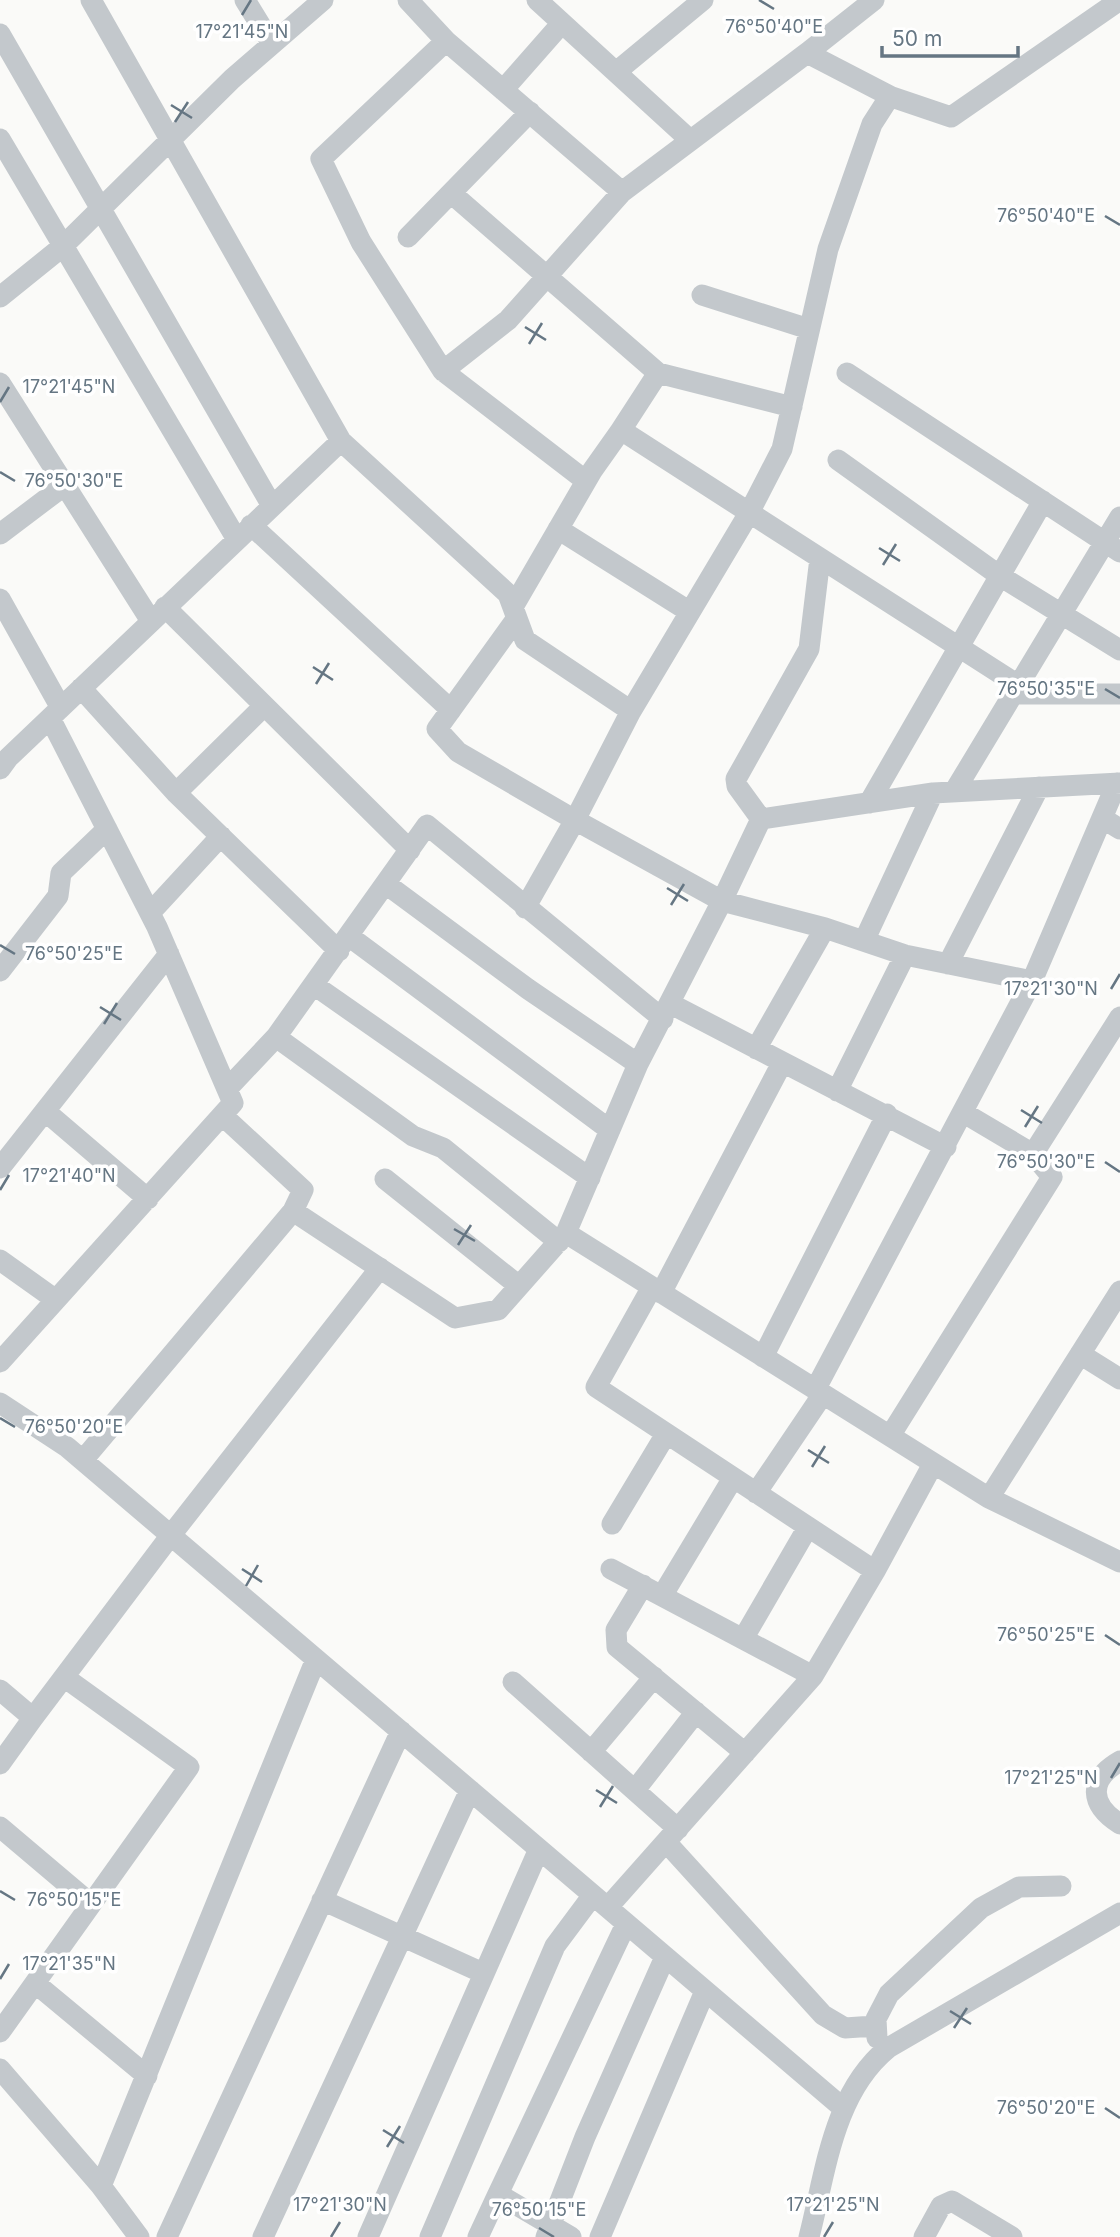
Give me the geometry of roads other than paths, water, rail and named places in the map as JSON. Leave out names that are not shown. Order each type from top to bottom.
[{"type":"street","points":[[91,0],[341,441],[509,594],[525,640],[631,711]]},
{"type":"street","points":[[245,0],[272,44]]},
{"type":"street","points":[[0,297],[62,247],[171,139],[323,0]]},
{"type":"street","points":[[408,0],[446,41],[622,192]]},
{"type":"street","points":[[537,0],[690,140]]},
{"type":"street","points":[[616,72],[703,0]]},
{"type":"street","points":[[443,371],[508,320],[622,192],[874,0]]},
{"type":"street","points":[[807,53],[889,96],[951,117],[1120,0]]},
{"type":"street","points":[[503,90],[562,23]]},
{"type":"street","points":[[0,34],[272,506]]},
{"type":"street","points":[[446,41],[321,159],[361,242],[443,371],[586,481]]},
{"type":"street","points":[[525,908],[575,820],[631,711],[749,513],[782,449],[828,249],[872,124],[889,96]]},
{"type":"street","points":[[408,237],[530,112]]},
{"type":"street","points":[[0,139],[62,247],[243,531],[451,710]]},
{"type":"street","points":[[451,193],[658,373],[792,407]]},
{"type":"street","points":[[702,295],[809,328]]},
{"type":"street","points":[[658,373],[586,481],[515,613],[437,729],[458,752],[722,901],[825,928],[905,955],[1032,981]]},
{"type":"street","points":[[847,373],[1113,547]]},
{"type":"street","points":[[0,383],[65,485],[158,614],[264,706],[410,850]]},
{"type":"street","points":[[621,430],[957,648],[1015,689],[1120,694]]},
{"type":"street","points":[[3,757],[55,713],[243,531],[341,441]]},
{"type":"street","points":[[838,460],[1000,576],[1120,650]]},
{"type":"street","points":[[0,534],[65,485]]},
{"type":"street","points":[[869,803],[1043,501]]},
{"type":"street","points":[[864,941],[943,792],[1015,689],[1061,614],[1113,547],[1120,517]]},
{"type":"street","points":[[558,530],[690,612]]},
{"type":"street","points":[[761,819],[737,786],[736,779],[809,649],[820,558]]},
{"type":"street","points":[[0,599],[107,829],[169,954],[233,1103],[0,1362]]},
{"type":"street","points":[[81,688],[176,793],[344,944],[610,1130]]},
{"type":"street","points":[[176,793],[264,706]]},
{"type":"street","points":[[756,1493],[819,1392],[1032,981],[1111,824],[1119,783],[943,792],[761,819]]},
{"type":"street","points":[[948,964],[1039,787]]},
{"type":"street","points":[[293,1211],[456,1318],[498,1310],[562,1237],[638,1063],[667,1011],[761,819]]},
{"type":"street","points":[[228,1089],[276,1037],[427,825],[525,908],[667,1011],[756,1049],[887,1114],[946,1147]]},
{"type":"street","points":[[0,971],[58,896],[61,873],[107,829]]},
{"type":"street","points":[[150,913],[221,836]]},
{"type":"street","points":[[386,884],[528,989],[638,1063]]},
{"type":"street","points":[[756,1049],[825,928]]},
{"type":"street","points":[[0,1168],[169,954]]},
{"type":"street","points":[[837,1091],[905,955]]},
{"type":"street","points":[[314,985],[590,1178]]},
{"type":"street","points":[[1033,1154],[1120,1017]]},
{"type":"street","points":[[276,1037],[413,1136],[443,1148],[562,1237],[657,1290],[989,1499],[1120,1562]]},
{"type":"street","points":[[782,1063],[657,1290],[596,1387],[875,1571]]},
{"type":"street","points":[[45,1111],[148,1199]]},
{"type":"street","points":[[890,1436],[1052,1177],[1033,1154],[964,1113]]},
{"type":"street","points":[[763,1357],[887,1114]]},
{"type":"street","points":[[83,1460],[293,1211],[303,1190],[223,1116]]},
{"type":"street","points":[[385,1179],[519,1286]]},
{"type":"street","points":[[0,1260],[56,1300]]},
{"type":"street","points":[[0,1764],[171,1535],[380,1268]]},
{"type":"street","points":[[989,1499],[1120,1291]]},
{"type":"street","points":[[1080,1354],[1120,1379]]},
{"type":"street","points":[[0,1403],[83,1460],[843,2108]]},
{"type":"street","points":[[612,1524],[666,1434]]},
{"type":"street","points":[[430,2237],[555,1945],[672,1835],[813,1676],[875,1571],[933,1464]]},
{"type":"street","points":[[662,1596],[733,1478]]},
{"type":"street","points":[[743,1639],[808,1527]]},
{"type":"street","points":[[611,1569],[813,1676]]},
{"type":"street","points":[[643,1586],[614,1639],[617,1647],[745,1753]]},
{"type":"street","points":[[101,2186],[316,1659]]},
{"type":"street","points":[[0,2032],[189,1768],[64,1677]]},
{"type":"street","points":[[591,1752],[654,1677]]},
{"type":"street","points":[[513,1682],[635,1790],[823,2015],[845,2028],[874,2026]]},
{"type":"street","points":[[0,1690],[33,1718]]},
{"type":"street","points":[[635,1790],[696,1712]]},
{"type":"street","points":[[167,2237],[401,1731]]},
{"type":"street","points":[[1120,1761],[1100,1777],[1095,1794],[1104,1814],[1120,1824]]},
{"type":"street","points":[[262,2237],[470,1790]]},
{"type":"street","points":[[0,1827],[91,1904]]},
{"type":"street","points":[[368,2237],[539,1849]]},
{"type":"street","points":[[880,2054],[874,2026],[889,1994],[993,1898],[1018,1887],[1061,1886]]},
{"type":"street","points":[[322,1900],[483,1973]]},
{"type":"street","points":[[809,2237],[843,2108],[869,2063],[1120,1913]]},
{"type":"street","points":[[478,2237],[626,1924]]},
{"type":"street","points":[[548,2231],[585,2137],[666,1957]]},
{"type":"street","points":[[35,1983],[146,2076]]},
{"type":"street","points":[[600,2237],[705,1991]]},
{"type":"street","points":[[0,2069],[101,2186],[139,2237]]},
{"type":"street","points":[[498,2194],[548,2231],[571,2237]]},
{"type":"street","points":[[924,2237],[941,2206],[952,2201],[1012,2237]]}]
